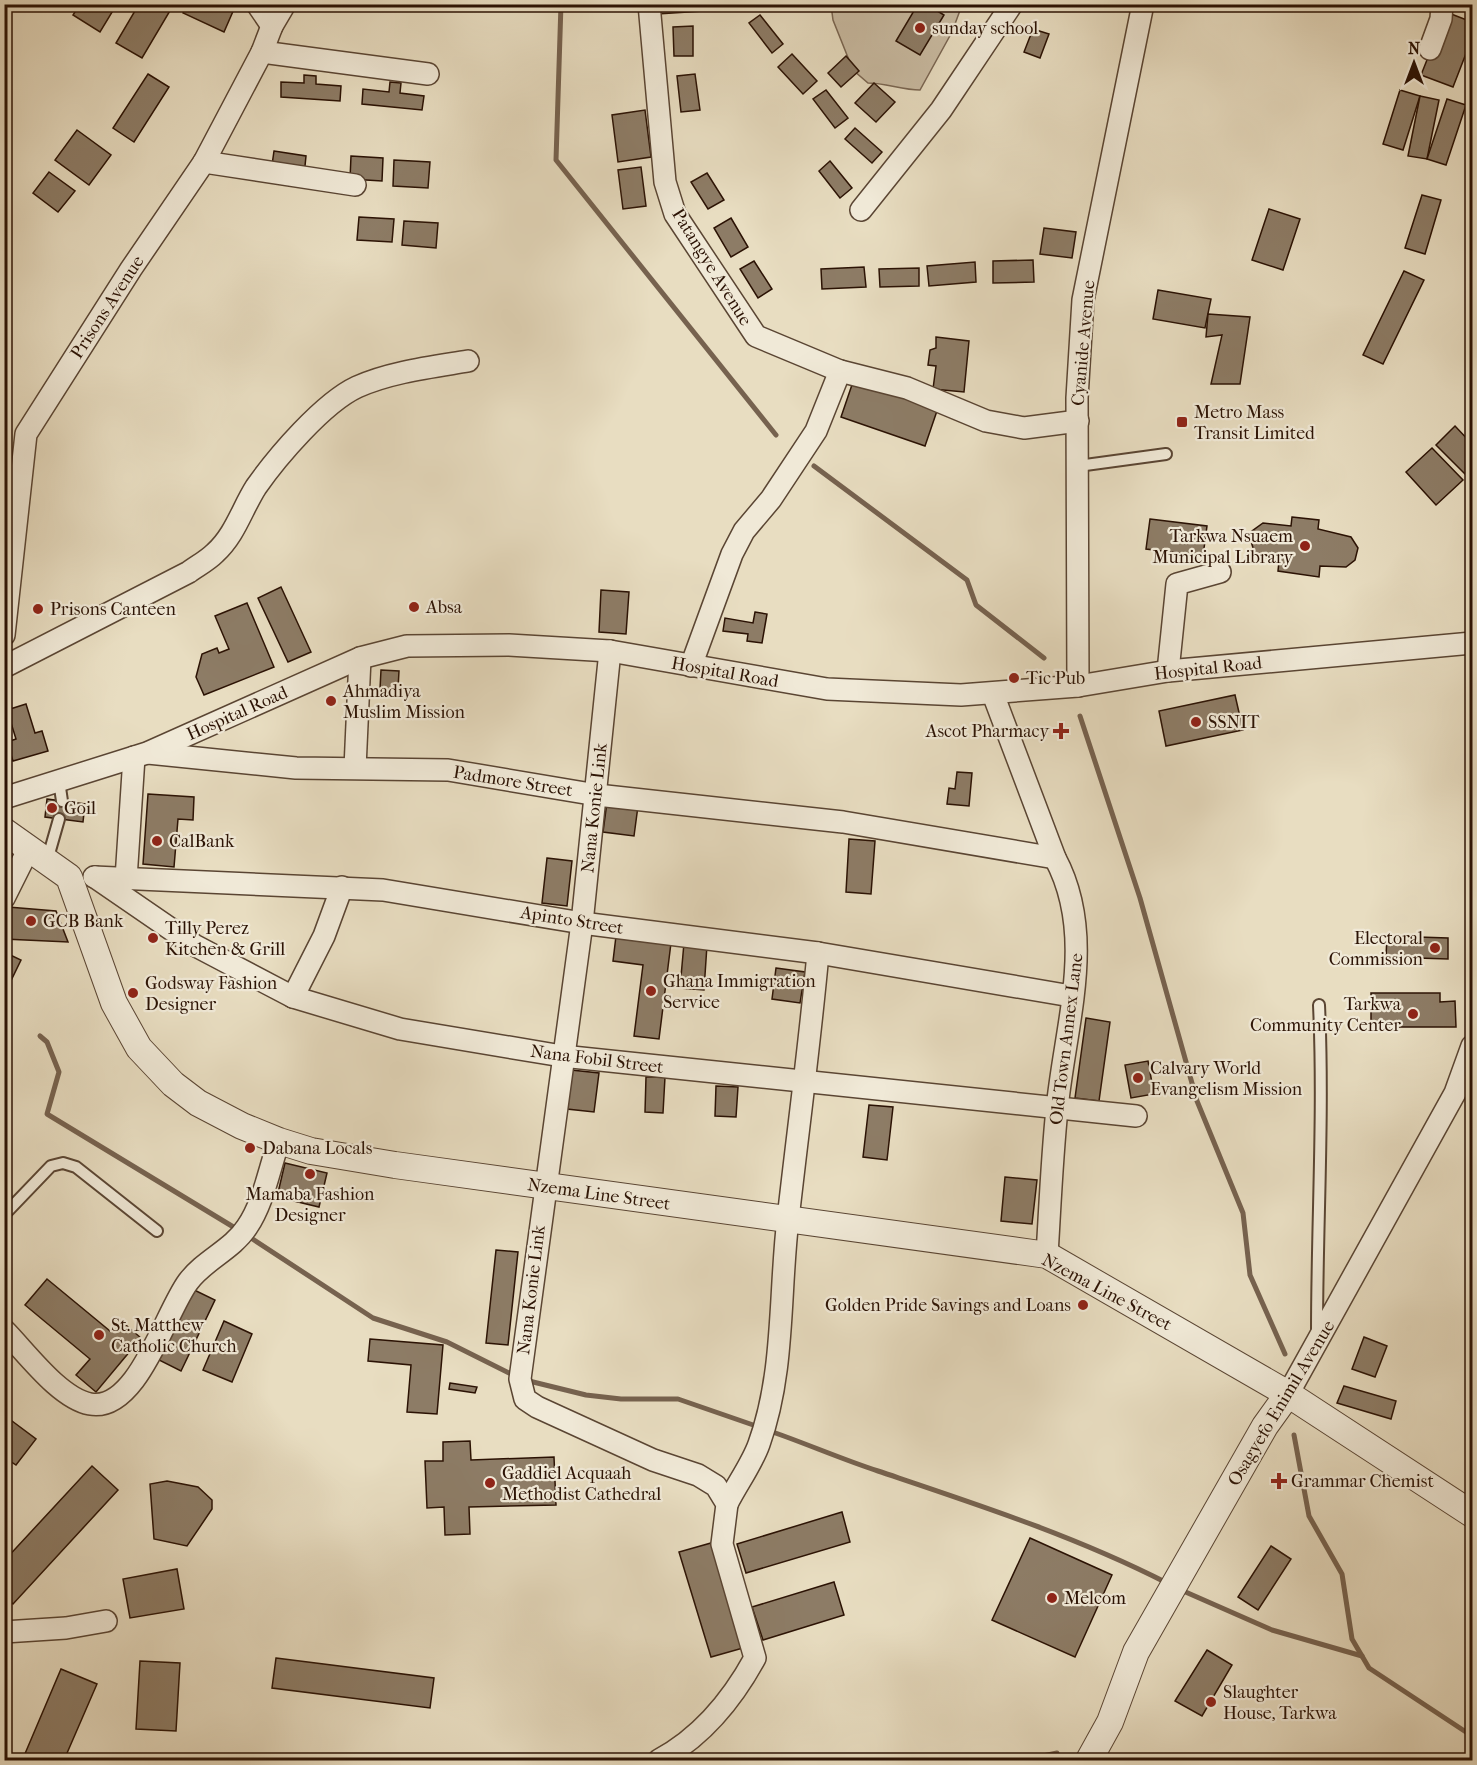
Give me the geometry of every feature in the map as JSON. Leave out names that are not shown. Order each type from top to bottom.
[{"type":"street","points":[[257,4],[272,26]]},
{"type":"street","name":"Prisons Avenue","points":[[4,635],[27,434],[131,269],[204,162],[285,4]]},
{"type":"street","name":"Patangye Avenue","points":[[649,4],[665,182],[675,214],[756,336],[840,371],[907,388],[986,421],[1024,428],[1078,421]]},
{"type":"street","points":[[861,210],[941,110],[1012,4]]},
{"type":"street","name":"Cyanide Avenue","points":[[1078,686],[1078,421],[1083,300],[1143,4]]},
{"type":"street","points":[[1430,49],[1441,18],[1442,4]]},
{"type":"street","points":[[262,52],[428,74]]},
{"type":"street","points":[[204,162],[356,185]]},
{"type":"street","points":[[4,667],[189,572],[215,554],[233,531],[255,489],[284,450],[316,418],[356,388],[415,370],[468,362]]},
{"type":"street","points":[[691,666],[732,554],[744,531],[771,499],[816,431],[840,371]]},
{"type":"street","points":[[1168,671],[1178,584],[1220,572]]},
{"type":"street","name":"Hospital Road","points":[[4,798],[60,791],[360,658],[407,646],[509,645],[610,651],[827,689],[961,695],[1078,686],[1168,671],[1473,643]]},
{"type":"street","name":"Nana Konie Link","points":[[610,651],[597,795],[582,923],[562,1056],[520,1379],[525,1399],[568,1422],[653,1460],[698,1475],[716,1486],[727,1504]]},
{"type":"street","points":[[355,768],[360,658]]},
{"type":"street","name":"Old Town Annex Lane","points":[[993,694],[1055,858],[1065,877],[1076,925],[1078,951],[1057,1108],[1047,1255]]},
{"type":"street","points":[[126,879],[140,755]]},
{"type":"street","name":"Padmore Street","points":[[140,755],[296,768],[448,770],[597,795],[843,822],[1055,858]]},
{"type":"street","points":[[4,831],[69,877]]},
{"type":"street","points":[[4,897],[38,854]]},
{"type":"street","name":"Apinto Street","points":[[69,877],[383,890],[582,923],[818,953],[1071,996]]},
{"type":"street","name":"Nzema Line Street","points":[[69,877],[102,975],[114,1003],[140,1048],[172,1084],[198,1103],[242,1126],[279,1141],[311,1150],[395,1165],[1047,1255],[1288,1394],[1473,1514]]},
{"type":"street","name":"Nana Fobil Street","points":[[95,877],[194,945],[293,997],[400,1029],[562,1056],[1136,1116]]},
{"type":"street","points":[[293,997],[324,936],[342,887]]},
{"type":"street","points":[[659,1761],[708,1725],[741,1684],[755,1658],[722,1544],[727,1504],[759,1446],[771,1405],[777,1372],[788,1221],[806,1083],[818,953]]},
{"type":"street","name":"Osagyefo Enimil Avenue","points":[[1089,1761],[1110,1722],[1136,1652],[1265,1426],[1288,1394],[1317,1345],[1455,1093],[1473,1046]]},
{"type":"street","points":[[5,1331],[52,1380],[69,1393],[90,1404],[108,1403],[118,1398],[127,1391],[141,1368],[187,1283],[198,1271],[229,1248],[247,1228],[256,1213],[279,1141]]},
{"type":"street","points":[[4,1632],[66,1628],[106,1621]]},
{"type":"lane","points":[[1078,466],[1166,454]]},
{"type":"lane","points":[[38,854],[59,819]]},
{"type":"lane","points":[[1317,1345],[1317,1244],[1323,1091],[1319,1005]]},
{"type":"lane","points":[[4,1215],[51,1166],[63,1163],[76,1167],[157,1231]]},
{"type":"shaded area","points":[[831,5],[962,5],[952,32],[920,90],[868,83],[853,70],[833,20]]},
{"type":"building","points":[[80,4],[117,4],[100,32],[73,15]]},
{"type":"building","points":[[139,4],[174,4],[142,58],[116,43]]},
{"type":"building","points":[[187,4],[225,4],[234,9],[224,32],[183,13]]},
{"type":"building","points":[[657,4],[718,4],[718,10],[658,14]]},
{"type":"building","name":"sunday school","points":[[918,4],[926,4],[944,15],[920,55],[896,41]]},
{"type":"building","points":[[1446,12],[1472,22],[1472,38],[1453,87],[1421,75]]},
{"type":"building","points":[[760,15],[783,44],[772,53],[749,23]]},
{"type":"building","points":[[693,26],[693,56],[674,56],[673,27]]},
{"type":"building","points":[[1033,29],[1049,34],[1040,58],[1024,52]]},
{"type":"building","points":[[792,54],[817,81],[803,94],[778,67]]},
{"type":"building","points":[[846,56],[859,71],[841,87],[828,73]]},
{"type":"building","points":[[148,74],[169,87],[134,142],[113,128]]},
{"type":"building","points":[[695,74],[700,110],[681,112],[677,76]]},
{"type":"building","points":[[304,75],[316,76],[316,84],[341,86],[340,101],[281,97],[281,82],[304,83]]},
{"type":"building","points":[[390,82],[401,83],[400,93],[424,96],[422,110],[362,104],[363,89],[389,92]]},
{"type":"building","points":[[874,83],[895,102],[876,122],[855,103]]},
{"type":"building","points":[[826,90],[848,118],[835,128],[813,99]]},
{"type":"building","points":[[1400,90],[1420,96],[1403,150],[1383,144]]},
{"type":"building","points":[[1420,96],[1439,100],[1427,159],[1408,156]]},
{"type":"building","points":[[1447,99],[1466,105],[1446,165],[1427,159]]},
{"type":"building","points":[[645,110],[651,157],[618,162],[612,115]]},
{"type":"building","points":[[855,128],[882,152],[872,163],[845,139]]},
{"type":"building","points":[[77,130],[111,155],[89,185],[55,160]]},
{"type":"building","points":[[274,151],[306,156],[304,176],[271,172]]},
{"type":"building","points":[[351,156],[383,158],[382,181],[350,179]]},
{"type":"building","points":[[394,160],[430,162],[428,188],[393,186]]},
{"type":"building","points":[[830,161],[852,188],[840,198],[819,171]]},
{"type":"building","points":[[641,167],[646,206],[623,209],[618,170]]},
{"type":"building","points":[[49,172],[75,191],[58,212],[33,193]]},
{"type":"building","points":[[707,173],[724,200],[708,209],[691,182]]},
{"type":"building","points":[[1422,195],[1441,200],[1425,254],[1405,248]]},
{"type":"building","points":[[1269,209],[1300,219],[1283,270],[1252,260]]},
{"type":"building","points":[[359,217],[394,219],[392,242],[357,240]]},
{"type":"building","points":[[731,218],[748,247],[731,257],[714,228]]},
{"type":"building","points":[[404,221],[438,223],[436,248],[402,245]]},
{"type":"building","points":[[1044,228],[1076,232],[1072,258],[1040,254]]},
{"type":"building","points":[[1033,260],[1034,282],[993,283],[993,261]]},
{"type":"building","points":[[754,261],[772,289],[758,298],[740,269]]},
{"type":"building","points":[[975,262],[976,282],[929,286],[927,266]]},
{"type":"building","points":[[864,267],[866,287],[822,289],[821,269]]},
{"type":"building","points":[[919,268],[919,286],[880,287],[879,269]]},
{"type":"building","points":[[1404,271],[1424,280],[1383,364],[1363,355]]},
{"type":"building","points":[[1158,290],[1211,299],[1205,328],[1153,319]]},
{"type":"building","points":[[1208,314],[1250,317],[1240,384],[1211,384],[1222,335],[1206,337]]},
{"type":"building","points":[[936,337],[969,341],[964,392],[933,389],[936,366],[928,365],[930,350],[936,348]]},
{"type":"building","points":[[855,376],[939,405],[925,446],[841,417]]},
{"type":"building","points":[[1455,426],[1472,444],[1472,481],[1436,445]]},
{"type":"building","points":[[1432,448],[1463,480],[1436,505],[1406,472]]},
{"type":"building","points":[[1292,517],[1319,520],[1318,529],[1351,537],[1358,548],[1355,560],[1346,567],[1320,566],[1319,577],[1278,571],[1279,561],[1259,556],[1254,551],[1250,538],[1252,531],[1263,523],[1291,526]]},
{"type":"building","points":[[1150,519],[1207,526],[1203,556],[1146,549]]},
{"type":"building","points":[[281,587],[311,652],[288,662],[258,598]]},
{"type":"building","points":[[601,590],[629,592],[626,634],[599,632]]},
{"type":"building","points":[[247,603],[274,667],[204,695],[196,677],[202,654],[217,648],[219,653],[229,649],[215,616]]},
{"type":"building","points":[[755,612],[767,614],[762,643],[747,641],[748,634],[723,631],[725,618],[753,623]]},
{"type":"building","points":[[381,670],[399,671],[398,689],[380,689]]},
{"type":"building","name":"SSNIT","points":[[1235,695],[1243,730],[1166,746],[1159,711]]},
{"type":"building","points":[[26,704],[35,733],[42,731],[48,751],[13,761],[7,742],[16,739],[7,710]]},
{"type":"building","points":[[957,772],[972,773],[969,806],[947,804],[949,788],[955,789]]},
{"type":"building","points":[[148,794],[194,797],[193,820],[178,819],[174,867],[143,864]]},
{"type":"building","points":[[47,799],[85,804],[83,822],[45,817]]},
{"type":"building","points":[[607,802],[638,806],[634,836],[603,832]]},
{"type":"building","points":[[849,839],[875,841],[871,894],[846,892]]},
{"type":"building","points":[[547,858],[572,861],[567,906],[542,903]]},
{"type":"building","points":[[8,907],[56,911],[68,942],[4,939],[4,914]]},
{"type":"building","points":[[616,936],[671,943],[659,1039],[634,1036],[643,965],[613,961]]},
{"type":"building","points":[[1387,936],[1448,938],[1448,959],[1386,957]]},
{"type":"building","points":[[684,943],[707,945],[704,990],[680,988]]},
{"type":"building","points":[[4,952],[21,960],[4,995]]},
{"type":"building","points":[[776,968],[805,972],[800,1003],[772,999]]},
{"type":"building","name":"Tarkwa Community Center","points":[[1371,993],[1440,993],[1440,1002],[1455,1001],[1456,1027],[1371,1027]]},
{"type":"building","points":[[1086,1018],[1110,1022],[1099,1101],[1075,1098]]},
{"type":"building","points":[[1148,1061],[1154,1094],[1131,1098],[1125,1065]]},
{"type":"building","points":[[571,1070],[599,1073],[594,1112],[567,1109]]},
{"type":"building","points":[[646,1077],[665,1077],[663,1113],[645,1112]]},
{"type":"building","points":[[716,1086],[738,1087],[736,1117],[715,1116]]},
{"type":"building","points":[[869,1105],[893,1107],[887,1160],[863,1157]]},
{"type":"building","points":[[285,1163],[327,1173],[319,1207],[277,1197]]},
{"type":"building","points":[[1005,1177],[1037,1180],[1032,1224],[1001,1221]]},
{"type":"building","points":[[496,1250],[518,1252],[508,1345],[486,1343]]},
{"type":"building","name":"St. Matthew Catholic Church","points":[[47,1279],[110,1331],[120,1320],[141,1338],[96,1392],[76,1375],[90,1359],[25,1305]]},
{"type":"building","points":[[186,1286],[215,1300],[181,1371],[153,1357]]},
{"type":"building","points":[[224,1321],[252,1334],[232,1382],[203,1370]]},
{"type":"building","points":[[1364,1337],[1387,1346],[1375,1377],[1352,1369]]},
{"type":"building","points":[[370,1339],[443,1345],[437,1414],[407,1412],[411,1365],[368,1361]]},
{"type":"building","points":[[450,1383],[477,1387],[475,1393],[449,1389]]},
{"type":"building","points":[[1344,1386],[1396,1401],[1391,1419],[1337,1403]]},
{"type":"building","points":[[4,1415],[36,1439],[16,1465],[4,1457]]},
{"type":"building","name":"Gaddiel Acquaah Methodist Cathedral","points":[[470,1441],[471,1460],[554,1457],[556,1505],[469,1507],[470,1534],[445,1535],[444,1507],[427,1508],[425,1461],[443,1461],[443,1442]]},
{"type":"building","points":[[92,1466],[118,1490],[13,1604],[4,1596],[4,1561]]},
{"type":"building","points":[[167,1481],[198,1487],[212,1500],[212,1509],[187,1546],[154,1539],[150,1484]]},
{"type":"building","points":[[842,1512],[850,1542],[746,1573],[737,1544]]},
{"type":"building","name":"Melcom","points":[[1030,1538],[1112,1575],[1075,1657],[992,1620]]},
{"type":"building","points":[[711,1543],[743,1648],[711,1657],[679,1552]]},
{"type":"building","points":[[1271,1546],[1291,1559],[1258,1610],[1238,1597]]},
{"type":"building","points":[[177,1569],[184,1609],[130,1618],[123,1579]]},
{"type":"building","points":[[834,1582],[844,1615],[763,1640],[752,1607]]},
{"type":"building","points":[[1207,1650],[1232,1665],[1202,1716],[1175,1701]]},
{"type":"building","points":[[276,1658],[434,1678],[430,1708],[272,1688]]},
{"type":"building","points":[[140,1661],[180,1663],[176,1731],[136,1729]]},
{"type":"building","points":[[61,1669],[97,1684],[64,1760],[36,1760],[24,1756]]},
{"type":"waterway","points":[[561,4],[556,160],[776,435]]},
{"type":"waterway","points":[[814,466],[967,580],[976,605],[1044,658]]},
{"type":"waterway","points":[[1080,716],[1140,898],[1197,1101],[1243,1213],[1250,1275],[1285,1354]]},
{"type":"waterway","points":[[40,1036],[47,1042],[59,1072],[47,1114],[240,1231]]},
{"type":"waterway","points":[[248,1236],[373,1318],[447,1342],[517,1377]]},
{"type":"waterway","points":[[525,1380],[586,1395],[621,1399],[678,1399],[759,1427]]},
{"type":"waterway","points":[[767,1430],[1025,1522],[1097,1550],[1167,1583]]},
{"type":"waterway","points":[[1294,1435],[1309,1516],[1342,1574],[1352,1639],[1369,1668],[1472,1736]]},
{"type":"waterway","points":[[1181,1590],[1272,1630],[1362,1656]]},
{"type":"waterway","points":[[1024,1760],[1057,1753]]},
{"type":"waterway","points":[[1101,1758],[1128,1760]]},
{"type":"place","name":"sunday school","points":[[920,28]]},
{"type":"place","name":"Metro Mass Transit Limited","points":[[1182,422]]},
{"type":"place","name":"Tarkwa Nsuaem Municipal Library","points":[[1305,546]]},
{"type":"place","name":"Absa","points":[[414,607]]},
{"type":"place","name":"Prisons Canteen","points":[[38,609]]},
{"type":"place","name":"Tic Pub","points":[[1014,678]]},
{"type":"place","name":"Ahmadiya Muslim Mission","points":[[331,701]]},
{"type":"place","name":"SSNIT","points":[[1196,722]]},
{"type":"place","name":"Ascot Pharmacy","points":[[1061,731]]},
{"type":"place","name":"Goil","points":[[52,808]]},
{"type":"place","name":"CalBank","points":[[157,841]]},
{"type":"place","name":"GCB Bank","points":[[31,921]]},
{"type":"place","name":"Tilly Perez Kitchen & Grill","points":[[153,938]]},
{"type":"place","name":"Electoral Commission","points":[[1435,948]]},
{"type":"place","name":"Ghana Immigration Service","points":[[651,991]]},
{"type":"place","name":"Godsway Fashion Designer","points":[[133,993]]},
{"type":"place","name":"Tarkwa Community Center","points":[[1413,1014]]},
{"type":"place","name":"Calvary World Evangelism Mission","points":[[1138,1078]]},
{"type":"place","name":"Dabana Locals","points":[[250,1148]]},
{"type":"place","name":"Mamaba Fashion Designer","points":[[310,1174]]},
{"type":"place","name":"Golden Pride Savings and Loans","points":[[1083,1305]]},
{"type":"place","name":"St. Matthew Catholic Church","points":[[99,1335]]},
{"type":"place","name":"Grammar Chemist","points":[[1279,1481]]},
{"type":"place","name":"Gaddiel Acquaah Methodist Cathedral","points":[[490,1483]]},
{"type":"place","name":"Melcom","points":[[1052,1598]]},
{"type":"place","name":"Slaughter House, Tarkwa","points":[[1211,1702]]}]
